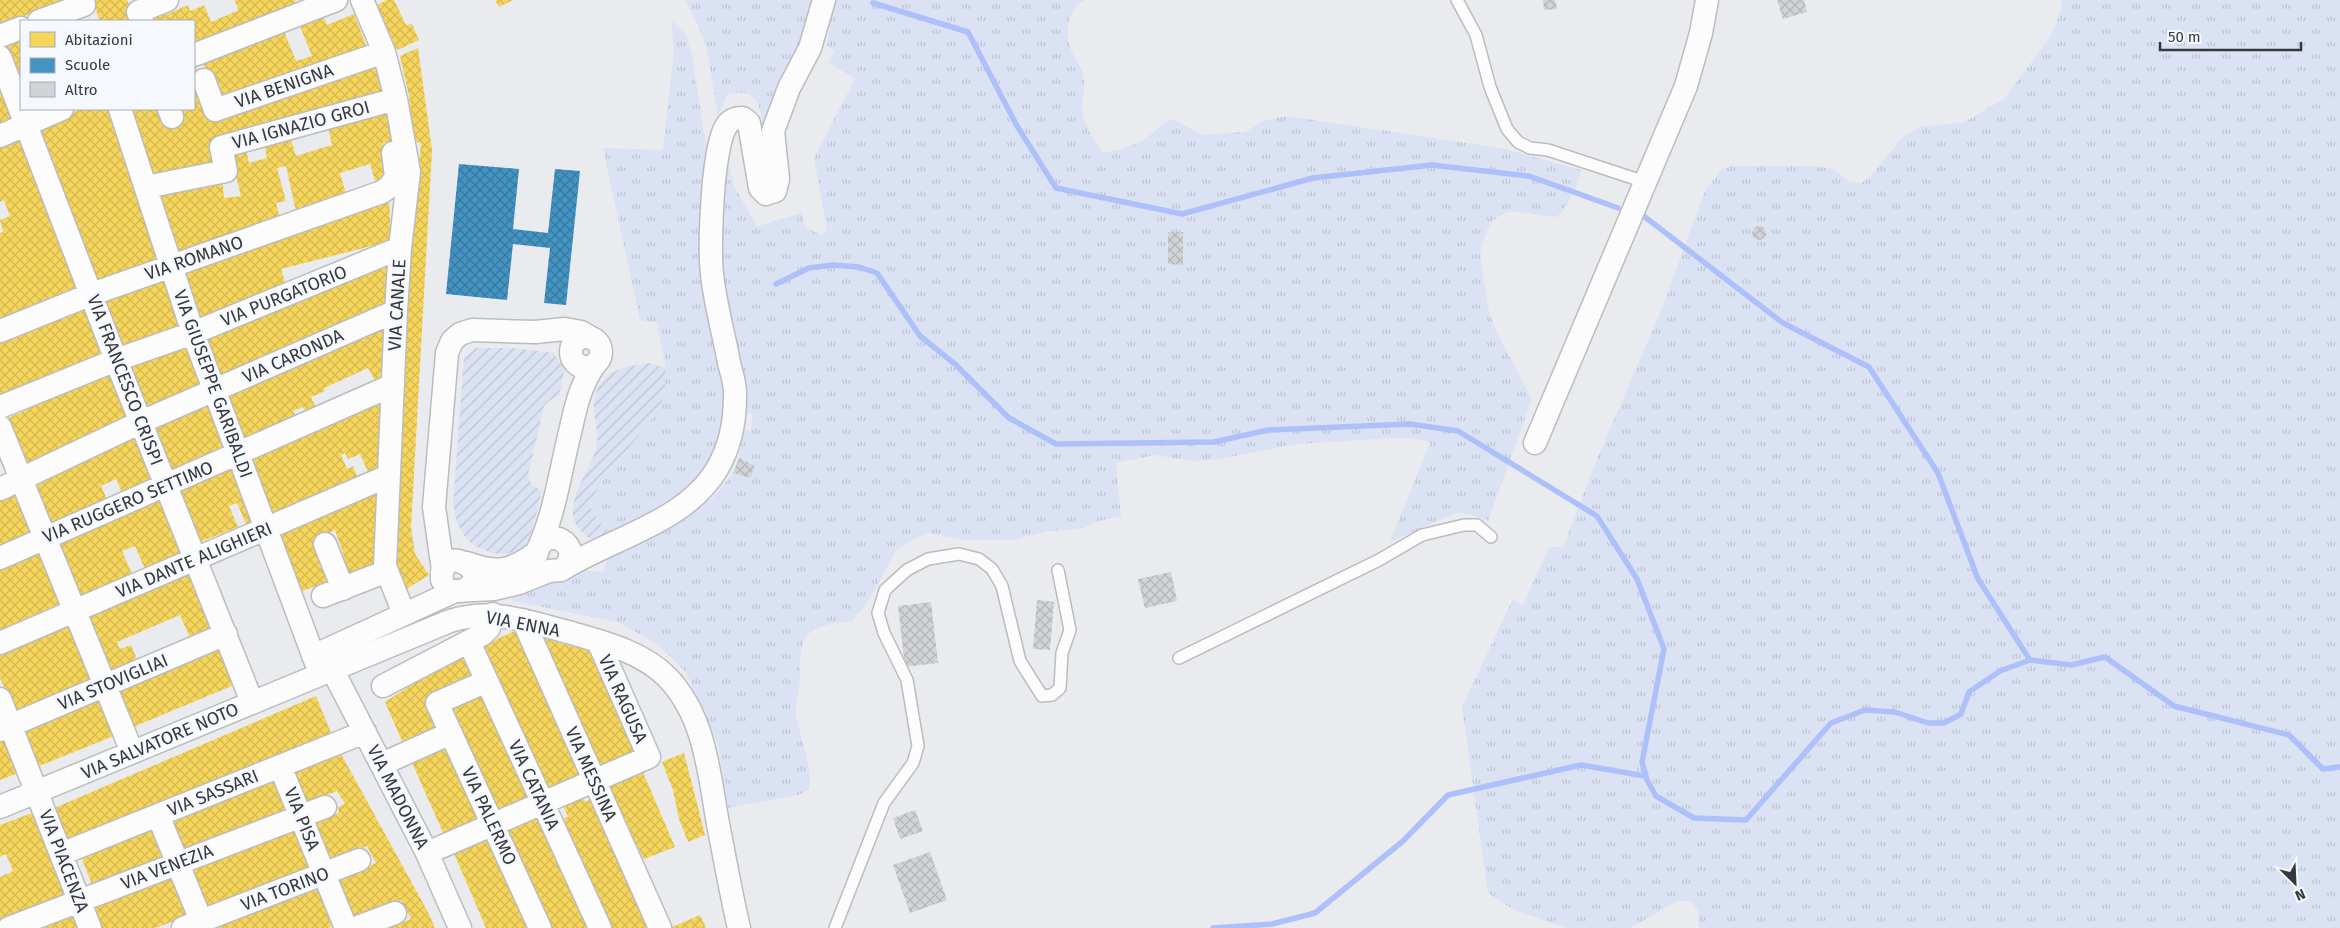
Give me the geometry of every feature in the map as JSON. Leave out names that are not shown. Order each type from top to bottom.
[{"type":"street","points":[[138,11],[167,0]]},
{"type":"street","points":[[195,55],[305,5],[336,0]]},
{"type":"street","name":"VIA CANALE","points":[[362,0],[384,52],[396,99],[410,172],[400,248],[396,311],[385,566],[404,614]]},
{"type":"street","points":[[581,359],[601,351],[593,340],[581,332],[565,329],[535,332],[472,330],[460,334],[452,341],[447,353],[446,362],[434,508],[436,524],[455,575],[494,589],[519,583],[557,569],[664,517],[693,498],[706,485],[728,448],[733,425],[736,394],[712,274],[711,231],[720,143],[726,126],[735,118],[743,118],[749,124],[760,188],[766,194],[775,191],[778,179],[773,131],[789,88],[810,48],[824,0]]},
{"type":"street","points":[[1535,442],[1686,86],[1701,33],[1707,0]]},
{"type":"street","points":[[43,20],[85,9]]},
{"type":"street","points":[[0,36],[20,28]]},
{"type":"street","name":"VIA BENIGNA","points":[[204,80],[215,110],[384,52]]},
{"type":"street","name":"VIA FRANCESCO CRISPI","points":[[0,57],[20,109]]},
{"type":"street","name":"VIA IGNAZIO GROI","points":[[146,186],[226,171],[221,147],[396,99]]},
{"type":"street","name":"VIA FRANCESCO CRISPI","points":[[20,110],[116,360],[252,702]]},
{"type":"street","points":[[0,136],[60,110]]},
{"type":"street","name":"VIA GIUSEPPE GARIBALDI","points":[[120,110],[193,333],[265,530],[322,666]]},
{"type":"street","name":"VIA ROMANO","points":[[0,331],[92,294],[382,192],[389,187],[396,176],[393,153],[405,143]]},
{"type":"street","name":"VIA PURGATORIO","points":[[0,407],[116,360],[193,333],[400,248]]},
{"type":"street","name":"VIA CARONDA","points":[[0,489],[141,422],[396,311]]},
{"type":"street","points":[[535,332],[581,359]]},
{"type":"street","points":[[557,569],[540,564],[539,548],[553,511],[555,493],[579,393],[581,359]]},
{"type":"street","name":"VIA RUGGERO SETTIMO","points":[[0,558],[238,455],[393,385]]},
{"type":"street","points":[[0,427],[132,752]]},
{"type":"street","name":"VIA DANTE ALIGHIERI","points":[[0,643],[388,476]]},
{"type":"street","points":[[553,511],[570,557],[557,569]]},
{"type":"street","points":[[322,666],[404,614],[455,575],[487,570],[501,571],[513,568],[550,538],[592,548],[606,546]]},
{"type":"street","points":[[325,544],[333,592],[387,571]]},
{"type":"street","points":[[383,686],[483,634],[489,628],[493,614]]},
{"type":"street","name":"VIA ENNA","points":[[322,666],[450,621],[470,615],[493,614],[598,641],[638,656],[666,676],[685,699],[702,736],[739,928]]},
{"type":"street","name":"VIA MESSINA","points":[[522,620],[660,928]]},
{"type":"street","name":"VIA STOVIGLIAI","points":[[5,728],[226,634]]},
{"type":"street","name":"VIA RAGUSA","points":[[594,780],[649,757],[598,641]]},
{"type":"street","name":"VIA CATANIA","points":[[469,642],[600,928]]},
{"type":"street","name":"VIA SALVATORE NOTO","points":[[0,807],[252,702],[322,666]]},
{"type":"street","name":"VIA MADONNA","points":[[322,666],[365,732],[382,764],[427,853],[460,928]]},
{"type":"street","name":"VIA PALERMO","points":[[487,681],[438,704],[540,928]]},
{"type":"street","name":"VIA PIACENZA","points":[[0,699],[5,728],[37,793],[90,928]]},
{"type":"street","name":"VIA SASSARI","points":[[61,854],[365,732]]},
{"type":"street","points":[[382,764],[451,734]]},
{"type":"street","name":"VIA PISA","points":[[280,766],[346,928]]},
{"type":"street","points":[[427,853],[594,780]]},
{"type":"street","name":"VIA VENEZIA","points":[[9,928],[325,807]]},
{"type":"street","points":[[158,815],[178,863],[196,926]]},
{"type":"street","name":"VIA TORINO","points":[[196,926],[359,860]]},
{"type":"street","points":[[354,928],[395,913]]},
{"type":"lane","points":[[1456,0],[1476,35],[1490,87],[1507,129],[1518,142],[1530,148],[1548,150],[1645,182]]},
{"type":"lane","points":[[1179,658],[1379,560],[1422,536],[1464,525],[1477,525],[1491,537]]},
{"type":"lane","points":[[835,928],[884,803],[913,763],[918,746],[907,680],[884,633],[878,613],[885,590],[907,570],[928,559],[959,554],[978,559],[992,569],[1002,586],[1020,661],[1042,696],[1052,695],[1060,688],[1062,653],[1070,630],[1058,570]]},
{"type":"green space","points":[[685,0],[814,0],[801,39],[763,129],[761,112],[755,99],[745,93],[727,95],[718,116],[707,50],[697,23]]},
{"type":"green space","points":[[834,0],[1085,0],[1079,3],[1071,14],[1068,34],[1071,51],[1081,68],[1084,79],[1082,112],[1092,136],[1102,152],[1132,146],[1173,119],[1202,135],[1245,132],[1263,121],[1286,116],[1501,148],[1581,170],[1572,195],[1557,217],[1511,211],[1500,215],[1491,222],[1482,244],[1480,255],[1489,312],[1497,333],[1532,399],[1488,521],[1468,514],[1456,513],[1390,542],[1430,443],[1419,439],[1394,438],[1297,444],[1214,460],[1191,461],[1155,455],[1116,463],[1121,516],[1094,522],[1084,528],[1050,531],[1013,540],[965,540],[929,533],[918,537],[897,549],[869,600],[852,621],[825,625],[809,634],[804,640],[801,650],[800,682],[796,710],[808,762],[809,790],[798,795],[728,808],[718,744],[685,671],[657,644],[618,622],[512,601],[512,594],[571,570],[604,572],[608,553],[713,498],[733,473],[750,478],[755,466],[739,458],[744,430],[751,431],[753,414],[744,412],[718,248],[727,159],[735,188],[757,226],[802,213],[805,227],[821,235],[827,230],[814,158],[855,79],[828,62],[835,50],[827,46]]},
{"type":"green space","points":[[2061,0],[2340,0],[2340,928],[1699,928],[1698,911],[1691,901],[1678,901],[1630,928],[1567,928],[1514,910],[1488,893],[1462,707],[1513,599],[1523,605],[1549,547],[1563,547],[1600,452],[1662,308],[1706,189],[1722,169],[1733,166],[1810,166],[1834,169],[1850,182],[1861,183],[1870,177],[1902,138],[1920,127],[1964,122],[2004,99],[2050,37],[2062,8]]},
{"type":"green space","points":[[671,20],[686,35],[692,56],[707,152],[725,391],[720,449],[692,490],[613,534],[602,526],[590,506],[606,474],[664,397],[666,368],[657,323],[640,320],[603,148],[663,150],[674,52]]},
{"type":"green space","points":[[476,348],[513,348],[553,353],[565,369],[559,395],[544,406],[528,475],[531,484],[542,491],[533,528],[524,546],[507,554],[489,552],[472,544],[457,523],[453,503],[464,358]]},
{"type":"green space","points":[[649,363],[666,368],[663,398],[647,426],[605,477],[590,506],[602,526],[613,534],[590,539],[580,530],[574,520],[573,511],[576,493],[597,442],[594,409],[596,393],[606,377],[615,371]]},
{"type":"building: Abitazioni","points":[[0,0],[67,0],[0,25]]},
{"type":"building: Abitazioni","points":[[92,0],[127,0],[135,20],[100,20]]},
{"type":"building: Abitazioni","points":[[234,0],[295,0],[296,3],[195,46],[195,20],[149,20],[161,6],[165,15],[188,5],[190,11],[204,5],[211,22],[239,10]]},
{"type":"building: Abitazioni","points":[[387,0],[394,0],[406,25],[412,24],[419,40],[397,50],[377,5]]},
{"type":"building: Abitazioni","points":[[495,0],[513,0],[499,7]]},
{"type":"building: Abitazioni","points":[[354,14],[367,48],[220,103],[202,60],[283,29],[296,61],[312,56],[299,24],[323,15],[327,25]]},
{"type":"building: Abitazioni","points":[[20,41],[20,88],[6,46]]},
{"type":"building: Abitazioni","points":[[418,48],[432,150],[411,527],[415,554],[429,575],[405,590],[392,557],[408,283],[421,143],[414,141],[409,96],[400,56]]},
{"type":"building: Abitazioni","points":[[374,64],[383,96],[214,146],[220,167],[153,181],[128,110],[195,110],[195,65],[201,81],[206,116]]},
{"type":"building: Abitazioni","points":[[0,76],[18,118],[0,126]]},
{"type":"building: Abitazioni","points":[[387,107],[396,142],[383,143],[391,178],[376,184],[370,164],[340,173],[346,194],[296,212],[286,166],[277,168],[286,201],[276,203],[280,218],[177,255],[157,189],[222,177],[224,198],[241,196],[229,150],[245,145],[249,163],[267,158],[263,140],[289,133],[296,156],[332,145],[327,123]]},
{"type":"building: Abitazioni","points":[[78,110],[110,110],[158,262],[96,285],[35,127]]},
{"type":"building: Abitazioni","points":[[19,135],[84,288],[0,323],[0,233],[3,232],[0,220],[10,216],[4,200],[0,202],[0,143]]},
{"type":"building: Abitazioni","points":[[389,197],[391,241],[281,269],[286,285],[201,318],[182,269]]},
{"type":"building: Abitazioni","points":[[390,262],[389,304],[220,378],[206,339]]},
{"type":"building: Abitazioni","points":[[165,277],[183,328],[121,350],[104,300]]},
{"type":"building: Abitazioni","points":[[88,306],[108,354],[0,399],[0,342]]},
{"type":"building: Abitazioni","points":[[387,324],[384,381],[377,384],[368,368],[324,388],[325,391],[311,397],[317,411],[307,415],[303,407],[293,411],[297,419],[243,442],[224,394]]},
{"type":"building: Abitazioni","points":[[187,342],[206,389],[144,413],[126,366]]},
{"type":"building: Abitazioni","points":[[111,372],[131,418],[26,463],[8,418]]},
{"type":"building: Abitazioni","points":[[385,396],[379,466],[368,472],[360,454],[348,459],[345,453],[341,455],[347,469],[353,466],[357,476],[268,516],[250,459]]},
{"type":"building: Abitazioni","points":[[209,404],[227,449],[172,474],[151,429]]},
{"type":"building: Abitazioni","points":[[138,433],[156,481],[123,495],[116,479],[101,486],[108,502],[50,527],[32,482]]},
{"type":"building: Abitazioni","points":[[230,467],[252,521],[246,524],[237,503],[229,506],[238,527],[197,543],[175,489]]},
{"type":"building: Abitazioni","points":[[14,490],[33,536],[0,550],[0,496]]},
{"type":"building: Abitazioni","points":[[378,493],[375,564],[343,576],[335,560],[344,556],[335,530],[316,539],[332,580],[297,593],[278,536]]},
{"type":"building: Abitazioni","points":[[162,499],[185,552],[145,569],[135,546],[122,551],[132,574],[79,597],[56,544]]},
{"type":"building: Abitazioni","points":[[38,551],[61,603],[0,630],[0,567]]},
{"type":"building: Abitazioni","points":[[193,572],[216,628],[190,638],[180,615],[117,642],[120,649],[131,645],[138,662],[109,674],[85,616]]},
{"type":"building: Abitazioni","points":[[68,624],[92,679],[15,712],[0,678],[0,654]]},
{"type":"building: Abitazioni","points":[[519,629],[584,773],[547,790],[482,646]]},
{"type":"building: Abitazioni","points":[[539,637],[589,651],[636,753],[600,769]]},
{"type":"building: Abitazioni","points":[[223,645],[239,683],[133,727],[117,689]]},
{"type":"building: Abitazioni","points":[[463,652],[477,676],[428,701],[442,732],[405,748],[385,702]]},
{"type":"building: Abitazioni","points":[[482,690],[532,797],[497,814],[448,708]]},
{"type":"building: Abitazioni","points":[[316,696],[331,733],[66,840],[52,809]]},
{"type":"building: Abitazioni","points":[[99,698],[114,736],[39,766],[23,728]]},
{"type":"building: Abitazioni","points":[[4,737],[18,773],[0,780],[0,738]]},
{"type":"building: Abitazioni","points":[[446,740],[482,820],[445,837],[409,756]]},
{"type":"building: Abitazioni","points":[[340,752],[435,928],[386,928],[411,919],[401,900],[353,919],[337,878],[376,863],[367,846],[330,859],[315,822],[339,813],[338,807],[345,804],[337,791],[307,803],[291,771]]},
{"type":"building: Abitazioni","points":[[684,753],[705,835],[688,842],[679,819],[673,790],[662,762]]},
{"type":"building: Abitazioni","points":[[642,770],[675,847],[644,859],[605,785]]},
{"type":"building: Abitazioni","points":[[279,776],[291,809],[184,851],[172,818]]},
{"type":"building: Abitazioni","points":[[582,794],[585,802],[592,798],[650,928],[611,928],[562,819],[568,817],[562,803]]},
{"type":"building: Abitazioni","points":[[32,813],[66,898],[0,924],[0,877],[13,871],[6,854],[0,857],[0,825]]},
{"type":"building: Abitazioni","points":[[540,814],[589,928],[549,928],[504,831]]},
{"type":"building: Abitazioni","points":[[154,825],[166,858],[93,887],[80,854]]},
{"type":"building: Abitazioni","points":[[296,830],[311,869],[205,909],[191,871]]},
{"type":"building: Abitazioni","points":[[489,835],[530,928],[486,928],[453,851]]},
{"type":"building: Abitazioni","points":[[173,877],[188,916],[155,928],[101,928],[93,908]]},
{"type":"building: Abitazioni","points":[[320,885],[336,925],[328,928],[215,928],[214,926]]},
{"type":"building: Abitazioni","points":[[74,915],[79,928],[41,928]]},
{"type":"building: Abitazioni","points":[[700,915],[706,928],[670,928]]},
{"type":"building: Scuole","points":[[459,164],[519,169],[513,229],[548,233],[555,169],[580,171],[566,305],[544,303],[550,248],[513,244],[507,300],[446,294]]},
{"type":"building: Altro","points":[[1543,0],[1555,0],[1557,9],[1544,10]]},
{"type":"building: Altro","points":[[1777,0],[1804,0],[1807,12],[1783,19]]},
{"type":"building: Altro","points":[[1759,226],[1764,228],[1766,233],[1764,238],[1759,240],[1754,238],[1752,233],[1754,228]]},
{"type":"building: Altro","points":[[1168,232],[1183,232],[1183,265],[1168,264]]},
{"type":"building: Altro","points":[[739,458],[755,466],[750,478],[733,473]]},
{"type":"building: Altro","points":[[1171,572],[1177,601],[1145,608],[1138,579]]},
{"type":"building: Altro","points":[[1037,600],[1054,602],[1050,650],[1033,649]]},
{"type":"building: Altro","points":[[931,602],[938,663],[905,667],[898,606]]},
{"type":"building: Altro","points":[[915,810],[923,831],[900,839],[893,818]]},
{"type":"building: Altro","points":[[930,852],[947,900],[910,913],[893,865]]},
{"type":"waterway","points":[[873,3],[968,32],[1017,126],[1056,188],[1182,214],[1313,178],[1432,165],[1529,176],[1618,208]]},
{"type":"waterway","points":[[1645,217],[1783,323],[1869,367],[1938,473],[1978,579],[2030,660]]},
{"type":"waterway","points":[[776,284],[809,268],[833,265],[859,267],[877,273],[920,336],[956,365],[1009,418],[1056,444],[1214,442],[1268,430],[1410,424],[1458,431],[1597,516],[1637,579],[1664,649],[1642,762],[1647,780],[1656,796],[1694,818],[1746,820],[1831,723],[1865,710],[1895,712],[1928,723],[1944,723],[1961,714],[1969,692],[2000,671],[2030,660],[2071,665],[2105,657],[2174,706],[2289,735],[2323,769],[2340,767]]},
{"type":"waterway","points":[[1213,928],[1272,924],[1315,913],[1403,841],[1448,795],[1581,765],[1645,776]]}]
